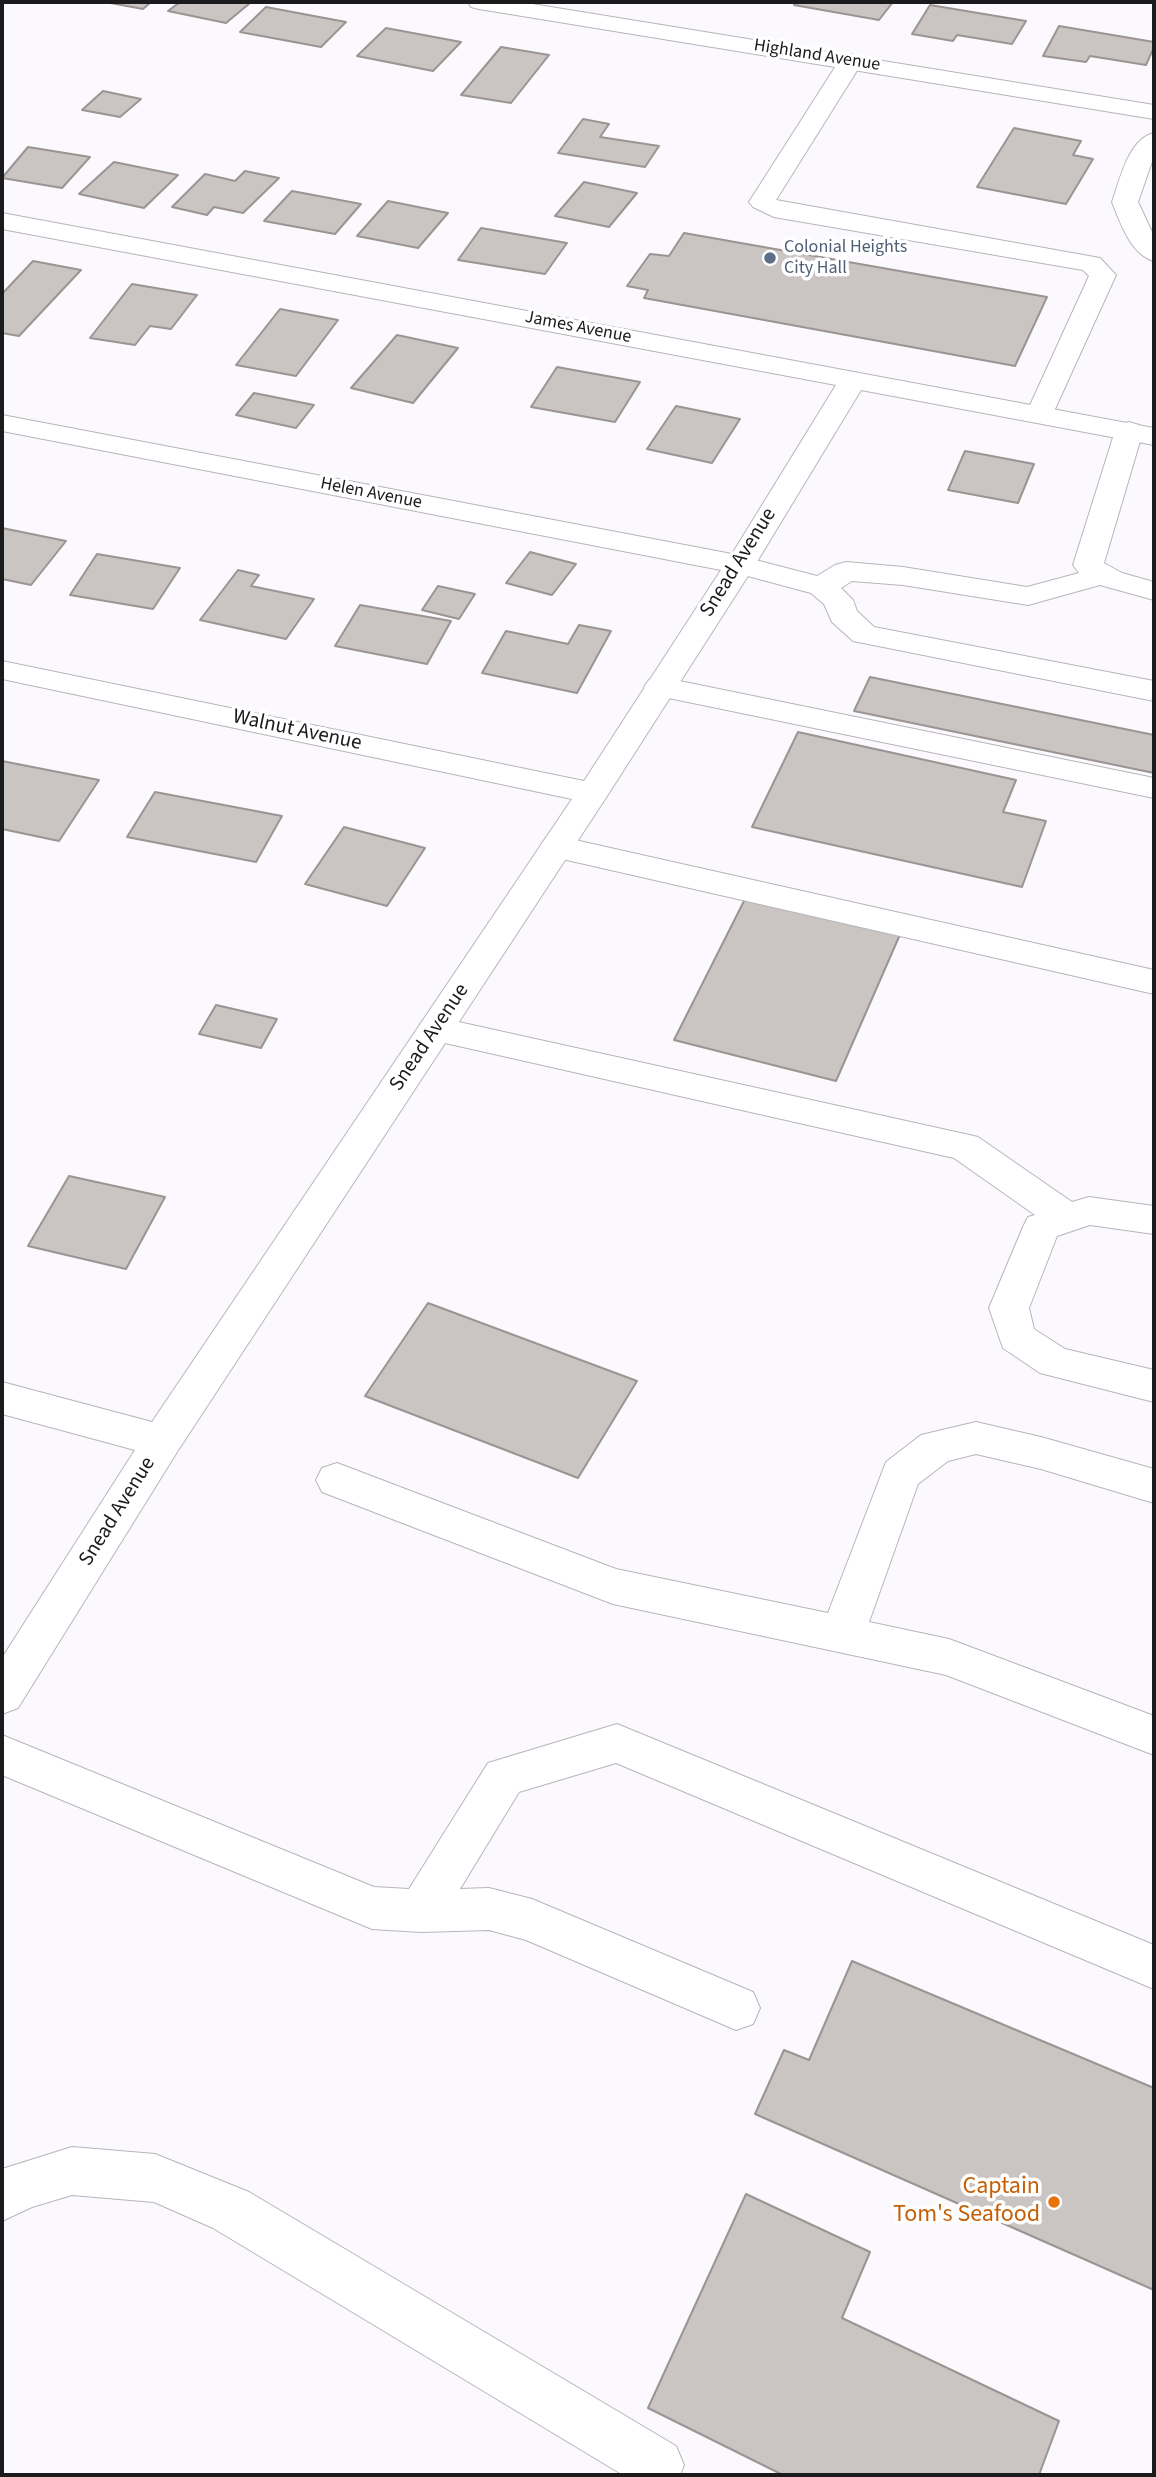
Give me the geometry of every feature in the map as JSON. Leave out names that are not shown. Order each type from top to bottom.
[{"type":"street","name":"Highland Avenue","points":[[478,2],[1154,112]]},
{"type":"street","points":[[851,61],[762,202],[774,209],[1091,264],[1103,275],[1040,414]]},
{"type":"street","points":[[1154,140],[1141,157],[1125,202],[1137,231],[1154,253]]},
{"type":"street","name":"James Avenue","points":[[2,221],[1142,433]]},
{"type":"street","name":"Snead Avenue","points":[[2,1695],[162,1441],[593,793],[740,565],[853,379]]},
{"type":"street","name":"Helen Avenue","points":[[2,423],[740,565],[822,587]]},
{"type":"street","points":[[1142,433],[1088,565],[1100,576],[1154,591]]},
{"type":"street","points":[[1100,576],[1028,596],[903,576],[846,571],[822,587],[838,600],[843,615],[864,634],[1154,691]]},
{"type":"street","name":"Walnut Avenue","points":[[2,670],[593,793]]},
{"type":"street","points":[[660,687],[1154,788]]},
{"type":"street","points":[[557,847],[1154,982]]},
{"type":"street","points":[[436,1028],[965,1147],[1068,1219]]},
{"type":"street","points":[[1154,1220],[1089,1211],[1042,1227],[1009,1308],[1017,1337],[1054,1362],[1154,1386]]},
{"type":"street","points":[[2,1398],[162,1441]]},
{"type":"street","points":[[842,1635],[901,1475],[936,1447],[976,1438],[1041,1453],[1154,1486]]},
{"type":"street","points":[[337,1480],[613,1586],[949,1657],[1154,1735]]},
{"type":"street","points":[[421,1911],[504,1777],[617,1743],[1154,1967]]},
{"type":"street","points":[[2,1755],[372,1908],[421,1911],[489,1909],[532,1920],[736,2008]]},
{"type":"street","points":[[2,2196],[23,2185],[72,2171],[155,2178],[231,2210],[657,2465]]},
{"type":"building","points":[[105,2],[151,2],[143,9]]},
{"type":"building","points":[[180,2],[250,3],[226,23],[168,11]]},
{"type":"building","points":[[797,2],[893,2],[879,20],[794,5]]},
{"type":"building","points":[[930,5],[1026,21],[1012,44],[957,35],[953,41],[912,34]]},
{"type":"building","points":[[266,7],[346,22],[321,47],[240,32]]},
{"type":"building","points":[[1059,26],[1154,42],[1154,47],[1146,65],[1090,56],[1086,62],[1043,56]]},
{"type":"building","points":[[386,28],[461,42],[433,71],[357,56]]},
{"type":"building","points":[[501,47],[549,55],[511,103],[461,95]]},
{"type":"building","points":[[103,91],[141,99],[120,117],[82,110]]},
{"type":"building","points":[[583,119],[609,124],[600,137],[659,146],[645,167],[558,153]]},
{"type":"building","points":[[1014,128],[1081,141],[1073,155],[1093,159],[1066,204],[977,187]]},
{"type":"building","points":[[28,147],[90,157],[62,188],[2,178]]},
{"type":"building","points":[[114,162],[178,175],[144,208],[79,194]]},
{"type":"building","points":[[245,171],[279,178],[243,213],[214,207],[207,215],[172,207],[205,174],[235,181]]},
{"type":"building","points":[[584,182],[637,193],[609,227],[555,216]]},
{"type":"building","points":[[292,191],[361,204],[335,234],[264,221]]},
{"type":"building","points":[[388,201],[448,213],[418,248],[357,236]]},
{"type":"building","points":[[481,228],[567,243],[545,274],[458,260]]},
{"type":"building","points":[[684,233],[1047,297],[1015,366],[644,298],[648,290],[627,286],[650,254],[669,256]]},
{"type":"building","points":[[33,261],[81,270],[19,336],[2,333],[2,294]]},
{"type":"building","points":[[132,284],[197,295],[171,329],[150,326],[135,345],[90,338]]},
{"type":"building","points":[[280,309],[338,320],[296,376],[236,365]]},
{"type":"building","points":[[397,335],[458,348],[413,403],[351,388]]},
{"type":"building","points":[[557,367],[640,382],[615,422],[531,407]]},
{"type":"building","points":[[254,393],[314,405],[296,428],[236,415]]},
{"type":"building","points":[[676,406],[740,419],[712,463],[647,449]]},
{"type":"building","points":[[965,451],[1034,464],[1018,503],[948,490]]},
{"type":"building","points":[[2,528],[66,541],[31,585],[2,579]]},
{"type":"building","points":[[530,552],[576,564],[552,595],[506,583]]},
{"type":"building","points":[[97,554],[180,568],[153,609],[70,595]]},
{"type":"building","points":[[238,570],[259,575],[251,586],[314,599],[286,639],[200,620]]},
{"type":"building","points":[[438,586],[475,594],[459,619],[422,610]]},
{"type":"building","points":[[360,605],[451,621],[427,664],[335,646]]},
{"type":"building","points":[[579,625],[611,631],[577,693],[482,673],[506,631],[568,644]]},
{"type":"building","points":[[870,677],[1154,735],[1154,773],[854,711]]},
{"type":"building","points":[[798,732],[1016,780],[1003,812],[1046,821],[1022,887],[752,827]]},
{"type":"building","points":[[2,761],[99,780],[59,841],[2,829]]},
{"type":"building","points":[[155,792],[282,816],[256,862],[127,837]]},
{"type":"building","points":[[344,827],[425,848],[387,906],[305,884]]},
{"type":"building","points":[[748,893],[902,930],[836,1081],[674,1040]]},
{"type":"building","points":[[216,1005],[277,1019],[261,1048],[199,1034]]},
{"type":"building","points":[[69,1176],[165,1197],[126,1269],[28,1246]]},
{"type":"building","points":[[428,1303],[637,1381],[578,1478],[365,1396]]},
{"type":"building","name":"Captain Tom's Seafood","points":[[852,1961],[1154,2088],[1154,2290],[755,2114],[784,2050],[809,2060]]},
{"type":"building","points":[[746,2194],[870,2252],[842,2318],[1059,2421],[1039,2475],[783,2475],[648,2408]]},
{"type":"place","name":"Colonial Heights City Hall","points":[[770,258]]},
{"type":"place","name":"Captain Tom's Seafood","points":[[1054,2202]]}]
